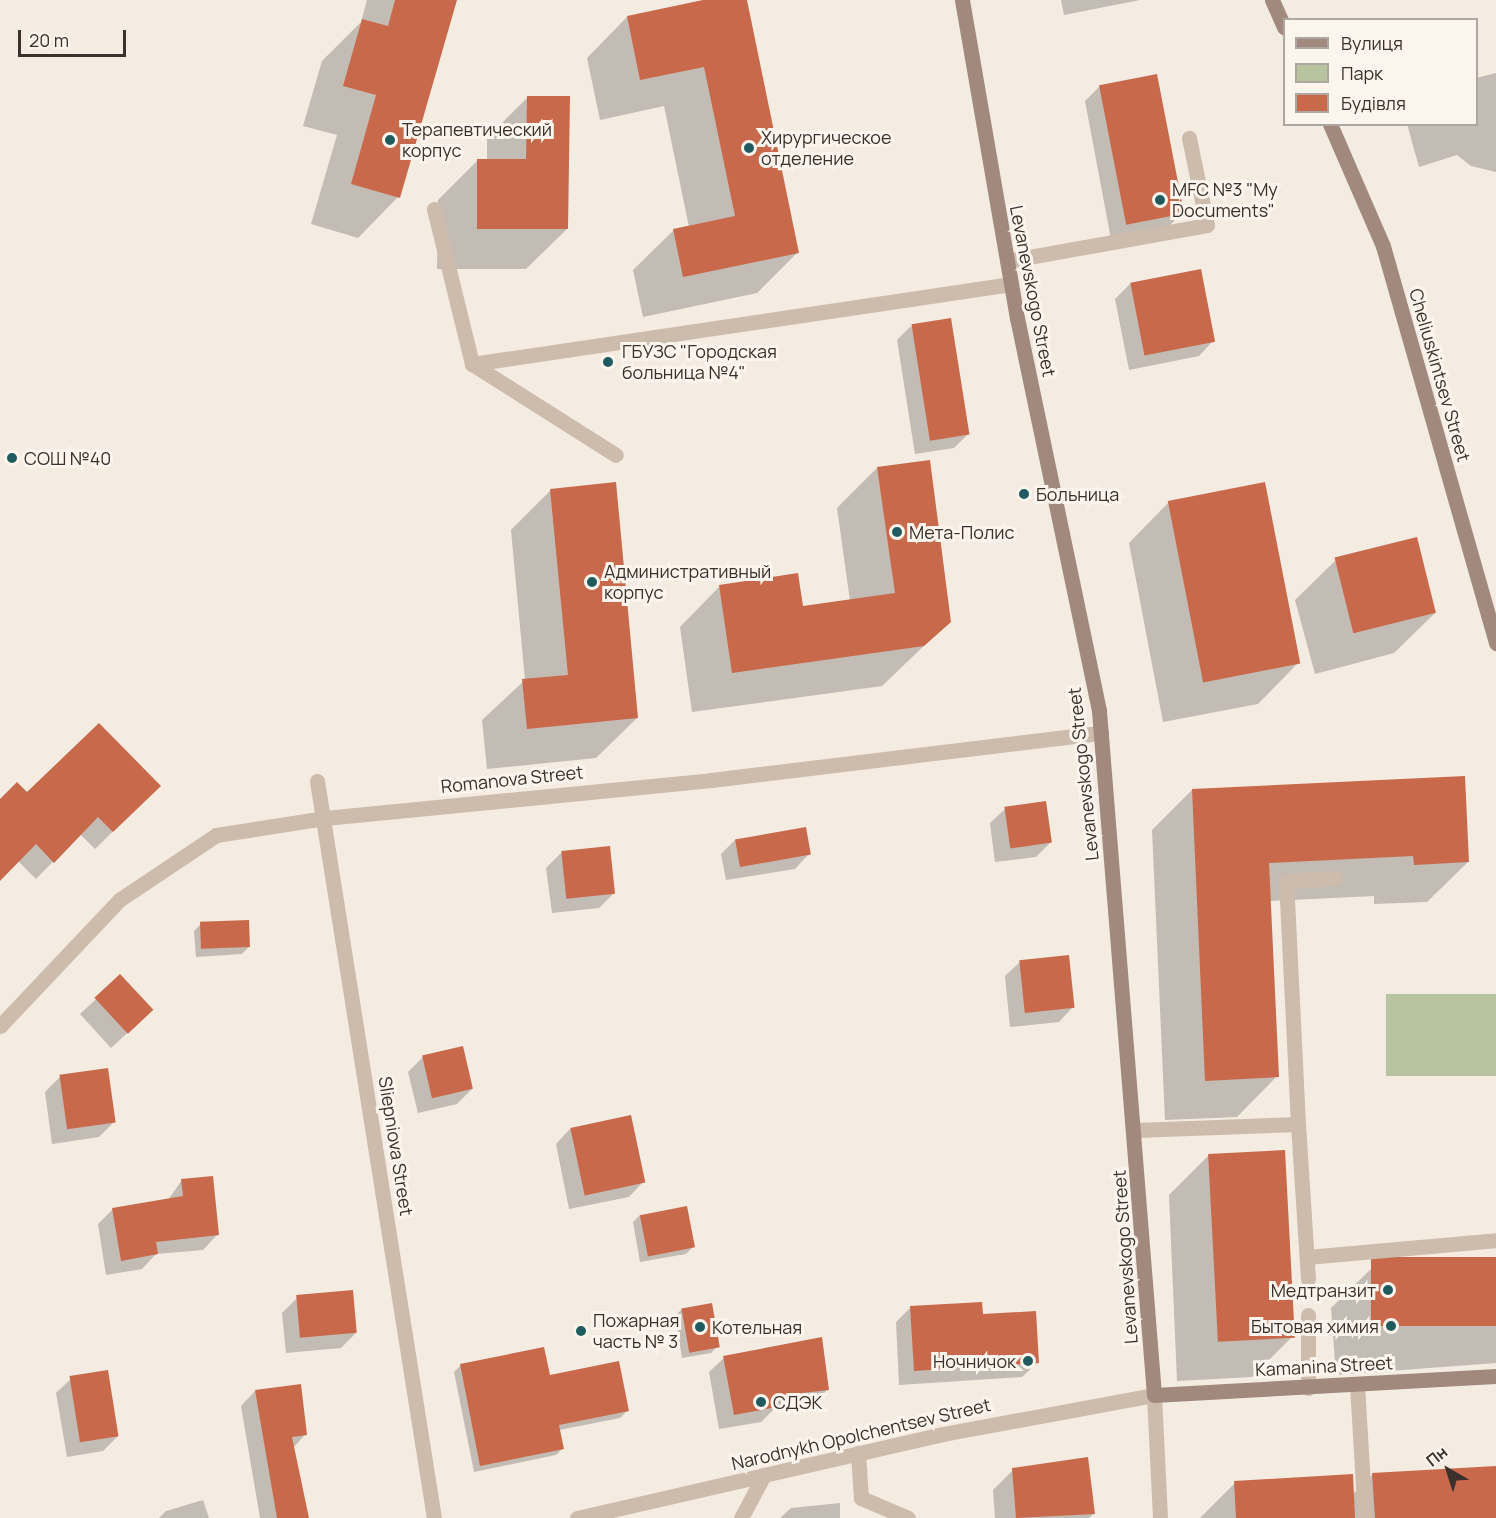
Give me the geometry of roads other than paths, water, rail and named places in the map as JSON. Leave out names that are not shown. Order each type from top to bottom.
[{"type":"main road","name":"Levanevskogo Street","points":[[962,0],[1011,284],[1101,733],[1136,1130],[1154,1395]]},
{"type":"main road","points":[[1272,0],[1283,25]]},
{"type":"main road","name":"Cheliuskintsev Street","points":[[1331,126],[1383,246],[1496,643]]},
{"type":"main road","name":"Kamanina Street","points":[[1154,1395],[1496,1376]]},
{"type":"street","points":[[1007,261],[1207,225],[1189,138]]},
{"type":"street","points":[[434,209],[472,364],[616,455]]},
{"type":"street","points":[[472,364],[1011,284]]},
{"type":"street","name":"Romanova Street","points":[[0,1026],[119,900],[216,835],[326,818],[711,780],[1101,733]]},
{"type":"street","name":"Sliepniova Street","points":[[316,781],[326,818],[434,1518]]},
{"type":"street","points":[[1308,1279],[1286,881],[1335,878]]},
{"type":"street","points":[[1136,1130],[1298,1124]]},
{"type":"street","points":[[1307,1257],[1496,1240]]},
{"type":"street","points":[[1308,1315],[1308,1388]]},
{"type":"street","points":[[1357,1385],[1365,1518]]},
{"type":"street","name":"Narodnykh Opolchentsev Street","points":[[577,1518],[858,1453],[1154,1395]]},
{"type":"street","name":"Levanevskogo Street","points":[[1154,1395],[1160,1518]]},
{"type":"street","points":[[858,1453],[861,1498],[908,1518]]},
{"type":"street","points":[[741,1518],[764,1475]]},
{"type":"place","name":"Терапевтический корпус","points":[[390,140]]},
{"type":"place","name":"Хирургическое отделение","points":[[749,148]]},
{"type":"place","name":"MFC №3 \"My Documents\"","points":[[1160,200]]},
{"type":"place","name":"ГБУЗС \"Городская больница №4\"","points":[[608,362]]},
{"type":"place","name":"СОШ №40","points":[[12,458]]},
{"type":"place","name":"Больница","points":[[1024,494]]},
{"type":"place","name":"Мета-Полис","points":[[897,532]]},
{"type":"place","name":"Административный корпус","points":[[592,582]]},
{"type":"place","name":"Медтранзит","points":[[1388,1290]]},
{"type":"place","name":"Бытовая химия","points":[[1391,1326]]},
{"type":"place","name":"Котельная","points":[[700,1327]]},
{"type":"place","name":"Пожарная часть № 3","points":[[581,1331]]},
{"type":"place","name":"Ночничок","points":[[1028,1361]]},
{"type":"place","name":"СДЭК","points":[[761,1402]]}]
